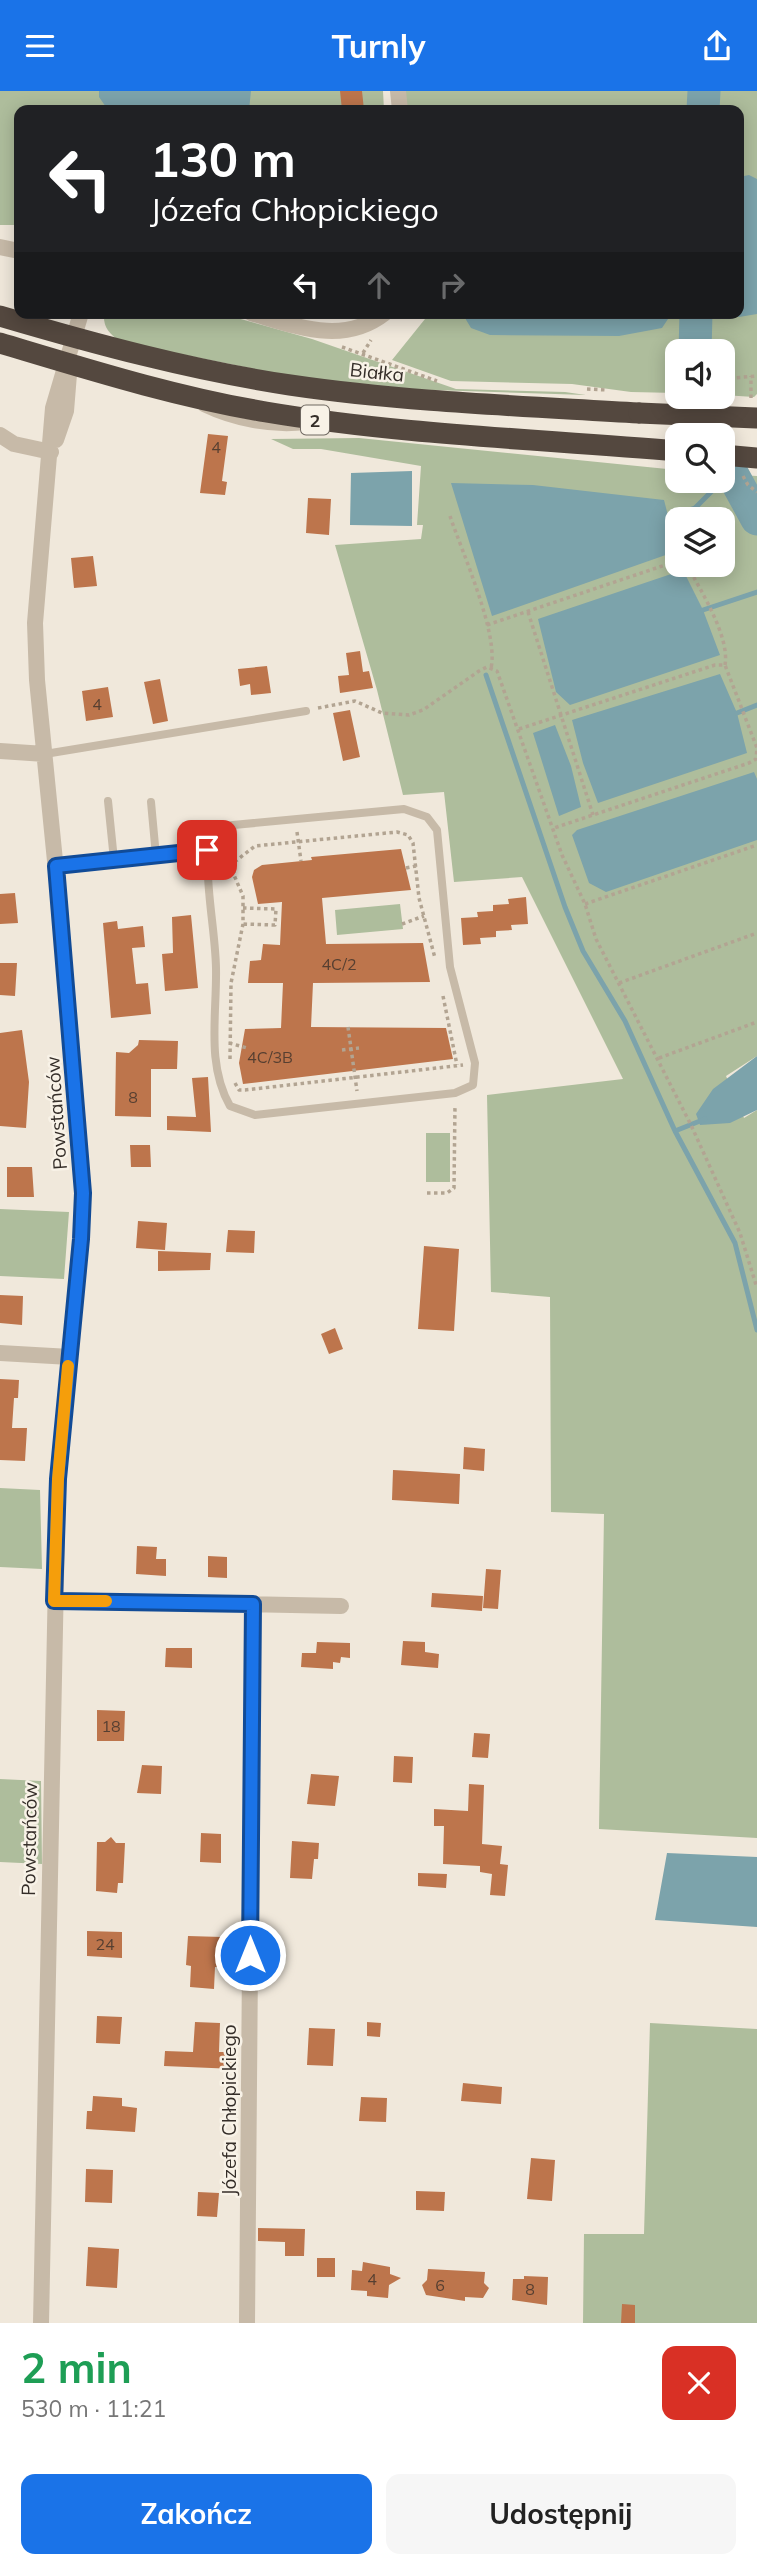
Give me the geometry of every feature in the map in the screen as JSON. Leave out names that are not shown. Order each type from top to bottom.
[{"type":"highway","name":"Białka","points":[[0,316],[74,338],[226,374],[310,387],[424,399],[639,413],[755,411]]},
{"type":"highway","name":"2","points":[[0,343],[169,391],[243,408],[339,422],[665,450]]},
{"type":"highway","points":[[735,457],[757,459]]},
{"type":"street","name":"Powstańców","points":[[41,2323],[58,1479],[83,1193],[46,754],[37,680],[35,623],[39,547],[51,452],[65,411],[70,386],[68,363],[79,319]]},
{"type":"street","points":[[274,319],[338,333],[356,330],[375,319]]},
{"type":"street","points":[[0,435],[14,444],[51,452]]},
{"type":"street","points":[[0,751],[46,754]]},
{"type":"street","points":[[56,866],[156,856],[207,857]]},
{"type":"street","points":[[0,1353],[69,1357]]},
{"type":"street","points":[[54,1601],[341,1607]]},
{"type":"street","name":"Józefa Chłopickiego","points":[[247,2323],[253,1604]]},
{"type":"lane","points":[[46,754],[306,711]]},
{"type":"lane","points":[[108,801],[114,860]]},
{"type":"lane","points":[[151,802],[156,856]]},
{"type":"lane","points":[[404,809],[426,817],[437,830],[450,967],[475,1063],[473,1085],[455,1093],[255,1115],[230,1106],[221,1090],[215,1044],[216,968],[207,857],[212,827],[296,819],[404,809]]},
{"type":"path","points":[[363,353],[443,383]]},
{"type":"path","points":[[735,378],[754,376],[755,411]]},
{"type":"path","points":[[450,516],[487,625],[494,655],[491,668]]},
{"type":"path","points":[[487,625],[665,565]]},
{"type":"path","points":[[553,829],[757,760],[757,748],[725,665],[727,654],[708,604],[694,577]]},
{"type":"path","points":[[528,612],[593,815]]},
{"type":"path","points":[[519,729],[725,665]]},
{"type":"path","points":[[306,711],[355,701],[382,713],[409,715],[423,710],[479,671],[491,668]]},
{"type":"path","points":[[491,668],[503,680],[553,829],[585,904],[596,939],[659,1058],[740,1233],[757,1288]]},
{"type":"path","points":[[296,819],[301,861]]},
{"type":"path","points":[[207,857],[233,861],[255,846],[397,832],[408,835],[413,843],[424,916],[436,963]]},
{"type":"path","points":[[585,904],[757,845]]},
{"type":"path","points":[[231,1066],[231,983],[243,924],[243,908],[233,861]]},
{"type":"path","points":[[406,869],[416,866]]},
{"type":"path","points":[[243,908],[276,909],[275,925],[243,924]]},
{"type":"path","points":[[402,924],[424,916]]},
{"type":"path","points":[[275,917],[281,918]]},
{"type":"path","points":[[619,983],[757,933]]},
{"type":"path","points":[[441,986],[457,1065]]},
{"type":"path","points":[[659,1058],[757,1022]]},
{"type":"path","points":[[348,1027],[358,1104]]},
{"type":"path","points":[[215,1044],[247,1048]]},
{"type":"path","points":[[342,1050],[359,1048]]},
{"type":"path","points":[[232,1077],[239,1090],[245,1090],[475,1063]]},
{"type":"path","points":[[427,1193],[447,1193],[454,1188],[455,1093]]},
{"type":"green space","points":[[0,91],[383,91],[384,105],[14,105],[14,225],[0,225]]},
{"type":"green space","points":[[405,91],[757,91],[757,394],[754,397],[735,396],[735,339],[665,339],[665,393],[631,392],[572,384],[451,381],[392,360],[425,319],[744,319],[744,105],[406,105]]},
{"type":"green space","points":[[105,319],[240,319],[312,339],[456,389],[586,395],[402,389],[289,376],[120,342]]},
{"type":"green space","points":[[359,438],[665,469],[665,493],[735,493],[735,475],[757,476],[757,1056],[726,1076],[744,1118],[757,1110],[757,1838],[599,1829],[604,1514],[551,1512],[550,1297],[491,1292],[487,1095],[623,1079],[522,877],[454,882],[444,792],[403,795],[377,690],[335,545],[421,539],[423,525],[417,525],[421,466],[321,449],[293,449],[271,439]]},
{"type":"green space","points":[[400,904],[403,929],[337,935],[335,910]]},
{"type":"green space","points":[[426,1133],[450,1133],[450,1182],[426,1182]]},
{"type":"green space","points":[[0,1209],[69,1212],[64,1279],[0,1276]]},
{"type":"green space","points":[[0,1488],[40,1490],[42,1569],[0,1567]]},
{"type":"green space","points":[[0,1779],[41,1781],[42,1864],[0,1862]]},
{"type":"green space","points":[[650,2023],[757,2029],[757,2323],[583,2323],[584,2234],[644,2234]]},
{"type":"water","points":[[99,91],[251,91],[250,105],[105,105],[99,97]]},
{"type":"water","points":[[744,176],[757,179],[757,314],[744,316]]},
{"type":"water","points":[[466,319],[668,319],[662,328],[619,336],[490,335],[471,328]]},
{"type":"water","points":[[412,471],[412,526],[350,525],[351,473]]},
{"type":"water","points":[[451,483],[533,485],[664,500],[665,555],[492,616]]},
{"type":"water","points":[[665,576],[686,577],[703,610],[720,655],[570,705],[556,692],[538,619]]},
{"type":"water","points":[[720,674],[737,713],[747,753],[598,803],[583,763],[572,720]]},
{"type":"water","points":[[555,725],[571,766],[581,807],[559,816],[533,733]]},
{"type":"water","points":[[754,772],[757,779],[757,840],[606,892],[589,883],[572,835],[577,830]]},
{"type":"water","points":[[757,1056],[757,1110],[730,1123],[700,1125],[696,1114],[713,1089]]},
{"type":"water","points":[[667,1853],[757,1857],[757,1927],[655,1920]]},
{"type":"building","points":[[340,91],[362,91],[363,105],[341,105]]},
{"type":"building","points":[[208,434],[228,436],[222,481],[227,482],[225,495],[200,493]]},
{"type":"building","points":[[308,498],[331,499],[329,535],[306,533]]},
{"type":"building","points":[[93,556],[97,586],[74,588],[71,558]]},
{"type":"building","points":[[360,651],[363,672],[369,671],[373,688],[340,693],[338,676],[349,675],[346,653]]},
{"type":"building","points":[[267,666],[271,693],[251,695],[250,684],[240,686],[238,669]]},
{"type":"building","points":[[160,679],[168,721],[153,724],[144,682]]},
{"type":"building","points":[[108,687],[113,717],[86,721],[82,691]]},
{"type":"building","points":[[350,710],[360,757],[343,761],[333,713]]},
{"type":"building","points":[[401,849],[411,890],[322,898],[326,944],[423,943],[430,982],[313,983],[311,1027],[446,1028],[453,1059],[243,1084],[239,1063],[245,1029],[281,1028],[283,983],[248,983],[250,961],[261,960],[263,944],[280,945],[282,902],[258,904],[252,877],[254,870],[262,865],[312,860],[311,857]]},
{"type":"building","points":[[15,893],[18,923],[0,924],[0,894]]},
{"type":"building","points":[[526,897],[528,924],[511,925],[512,930],[496,931],[496,937],[480,938],[481,944],[463,945],[461,918],[478,917],[477,912],[493,911],[493,905],[509,904],[508,899]]},
{"type":"building","points":[[191,915],[198,988],[165,991],[162,954],[173,953],[172,917]]},
{"type":"building","points":[[117,921],[118,929],[143,926],[145,947],[132,948],[136,984],[148,983],[151,1014],[111,1018],[103,923]]},
{"type":"building","points":[[0,963],[17,963],[15,996],[0,995]]},
{"type":"building","points":[[22,1030],[29,1082],[26,1128],[0,1126],[0,1033]]},
{"type":"building","points":[[139,1040],[178,1041],[177,1069],[151,1069],[151,1117],[115,1116],[116,1052],[129,1053],[138,1045]]},
{"type":"building","points":[[208,1077],[211,1132],[167,1130],[167,1116],[196,1117],[192,1078]]},
{"type":"building","points":[[130,1145],[150,1145],[151,1167],[131,1167]]},
{"type":"building","points":[[7,1167],[32,1167],[34,1197],[7,1197]]},
{"type":"building","points":[[138,1221],[167,1223],[165,1250],[136,1248]]},
{"type":"building","points":[[228,1230],[255,1231],[254,1253],[226,1252]]},
{"type":"building","points":[[424,1246],[459,1249],[454,1331],[418,1329]]},
{"type":"building","points":[[158,1251],[211,1253],[210,1270],[158,1271]]},
{"type":"building","points":[[0,1295],[23,1296],[22,1325],[0,1323]]},
{"type":"building","points":[[335,1328],[343,1349],[329,1354],[321,1334]]},
{"type":"building","points":[[0,1379],[19,1380],[18,1398],[14,1398],[12,1428],[27,1428],[25,1461],[0,1460]]},
{"type":"building","points":[[464,1447],[485,1449],[484,1471],[463,1469]]},
{"type":"building","points":[[393,1470],[460,1474],[459,1504],[392,1500]]},
{"type":"building","points":[[137,1546],[157,1547],[156,1559],[166,1559],[166,1576],[136,1574]]},
{"type":"building","points":[[208,1556],[227,1557],[227,1578],[208,1577]]},
{"type":"building","points":[[486,1569],[501,1570],[498,1609],[483,1608]]},
{"type":"building","points":[[432,1593],[483,1596],[482,1611],[431,1607]]},
{"type":"building","points":[[403,1641],[425,1642],[425,1652],[439,1654],[438,1668],[401,1665]]},
{"type":"building","points":[[317,1642],[350,1643],[350,1658],[341,1657],[340,1663],[333,1662],[333,1669],[301,1667],[302,1653],[316,1653]]},
{"type":"building","points":[[166,1648],[192,1648],[192,1668],[165,1667]]},
{"type":"building","points":[[97,1710],[125,1711],[124,1741],[97,1741]]},
{"type":"building","points":[[474,1733],[490,1734],[488,1758],[472,1757]]},
{"type":"building","points":[[394,1756],[413,1757],[412,1783],[393,1782]]},
{"type":"building","points":[[142,1765],[162,1766],[161,1794],[137,1793]]},
{"type":"building","points":[[311,1774],[339,1776],[335,1806],[307,1804]]},
{"type":"building","points":[[469,1784],[484,1785],[482,1844],[502,1846],[500,1864],[508,1865],[505,1896],[490,1895],[492,1874],[480,1872],[480,1866],[443,1864],[444,1826],[434,1826],[434,1809],[468,1811]]},
{"type":"building","points":[[201,1833],[221,1834],[221,1863],[200,1862]]},
{"type":"building","points":[[111,1837],[116,1843],[125,1843],[123,1883],[118,1883],[117,1893],[96,1891],[97,1842],[105,1842]]},
{"type":"building","points":[[292,1841],[319,1843],[312,1879],[290,1878]]},
{"type":"building","points":[[418,1873],[447,1874],[446,1888],[418,1886]]},
{"type":"building","points":[[87,1931],[122,1932],[122,1958],[87,1956]]},
{"type":"building","points":[[188,1936],[222,1937],[220,1967],[215,1967],[214,1989],[190,1987],[191,1966],[186,1965]]},
{"type":"building","points":[[97,2016],[122,2017],[120,2044],[96,2043]]},
{"type":"building","points":[[195,2022],[220,2023],[219,2052],[236,2052],[235,2069],[164,2066],[165,2051],[193,2052]]},
{"type":"building","points":[[367,2022],[381,2023],[380,2037],[367,2036]]},
{"type":"building","points":[[309,2028],[335,2029],[333,2066],[307,2065]]},
{"type":"building","points":[[463,2083],[502,2087],[501,2104],[461,2101]]},
{"type":"building","points":[[93,2096],[122,2098],[122,2106],[137,2108],[135,2132],[86,2129],[87,2111],[92,2111]]},
{"type":"building","points":[[361,2097],[387,2098],[386,2122],[359,2121]]},
{"type":"building","points":[[531,2158],[555,2160],[552,2201],[527,2199]]},
{"type":"building","points":[[86,2169],[113,2170],[112,2203],[85,2202]]},
{"type":"building","points":[[416,2191],[445,2192],[444,2211],[416,2210]]},
{"type":"building","points":[[198,2192],[219,2193],[217,2217],[197,2216]]},
{"type":"building","points":[[258,2228],[305,2229],[304,2256],[285,2256],[285,2242],[258,2241]]},
{"type":"building","points":[[88,2247],[119,2249],[117,2288],[86,2286]]},
{"type":"building","points":[[317,2258],[335,2258],[335,2277],[317,2277]]},
{"type":"building","points":[[363,2262],[390,2267],[390,2274],[401,2278],[389,2285],[388,2298],[367,2296],[367,2291],[351,2290],[352,2270],[362,2271]]},
{"type":"building","points":[[428,2269],[485,2272],[484,2283],[489,2288],[483,2298],[465,2297],[465,2301],[426,2295],[422,2285],[427,2280]]},
{"type":"building","points":[[524,2276],[548,2277],[547,2305],[512,2300],[513,2279],[524,2279]]},
{"type":"building","points":[[622,2304],[635,2305],[635,2323],[621,2323]]},
{"type":"waterway","points":[[703,105],[704,91]]},
{"type":"waterway","points":[[695,339],[696,319]]},
{"type":"waterway","points":[[703,409],[707,423]]},
{"type":"waterway","points":[[735,479],[757,519]]},
{"type":"waterway","points":[[696,507],[710,493]]},
{"type":"waterway","points":[[703,610],[757,592]]},
{"type":"waterway","points":[[486,675],[565,907],[583,951],[625,1021],[675,1131],[735,1243],[757,1330]]},
{"type":"waterway","points":[[737,713],[757,705]]},
{"type":"waterway","points":[[675,1131],[705,1119]]},
{"type":"slow traffic","points":[[68,1366],[58,1479],[54,1601],[106,1601]]},
{"type":"route","points":[[207,850],[56,866],[83,1193],[81,1239],[61,1431],[54,1601],[253,1604],[250,1955]]}]
